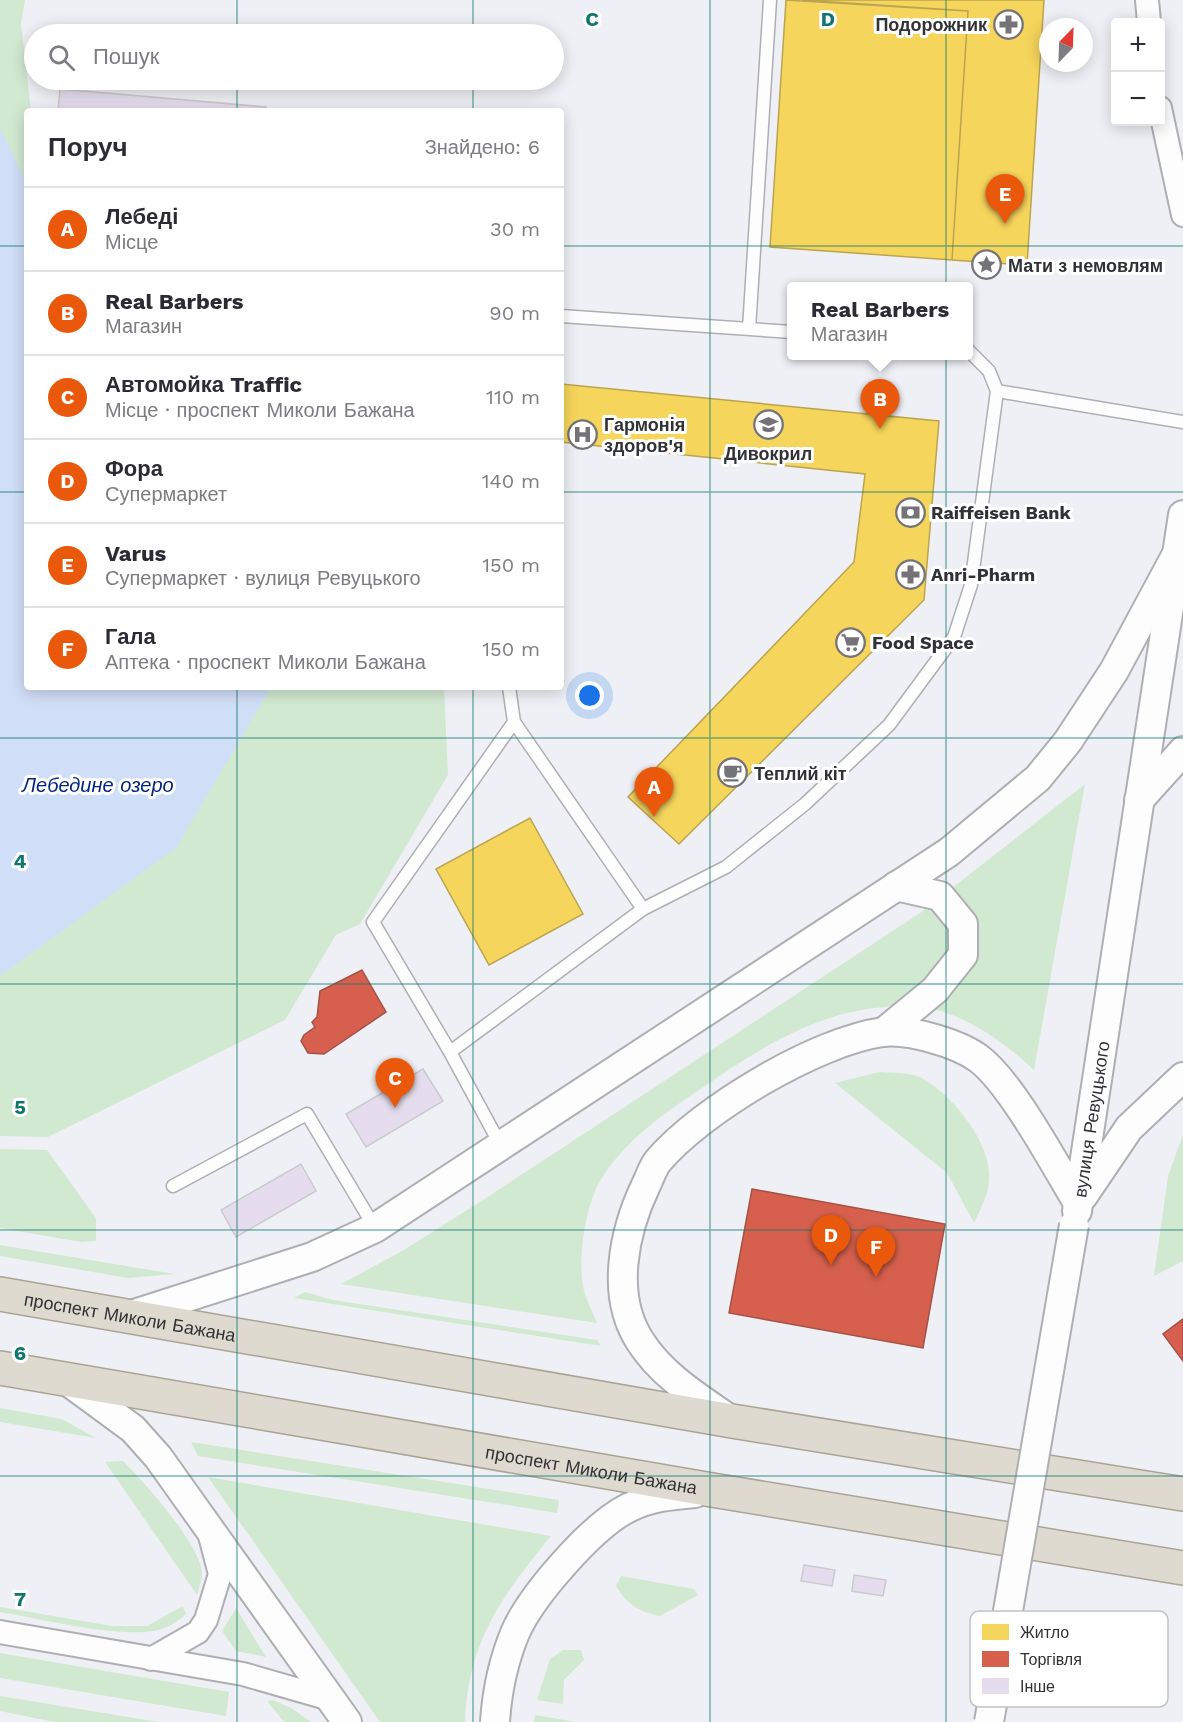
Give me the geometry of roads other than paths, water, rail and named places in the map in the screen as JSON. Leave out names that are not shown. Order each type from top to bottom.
[{"type":"highway","name":"проспект Миколи Бажана","points":[[0,1294],[732,1421],[1183,1494]]},
{"type":"highway","name":"проспект Миколи Бажана","points":[[0,1368],[1183,1568]]},
{"type":"street","points":[[1147,0],[1149,18]]},
{"type":"street","points":[[1165,126],[1183,215]]},
{"type":"street","name":"вулиця Ревуцького","points":[[1008,1611],[1076,1214],[1139,800],[1180,560],[1183,515]]},
{"type":"street","points":[[128,1316],[312,1257],[375,1228],[948,852],[1038,778],[1068,741],[1114,671],[1180,560]]},
{"type":"street","points":[[1139,800],[1183,752]]},
{"type":"street","points":[[884,1032],[935,990],[963,955],[963,924],[940,896],[896,886]]},
{"type":"street","points":[[732,1421],[674,1380],[640,1342],[630,1321],[623,1281],[626,1243],[638,1202],[657,1162],[688,1131],[786,1066],[834,1046],[884,1032],[929,1036],[978,1058],[1005,1087],[1076,1214],[1129,1128],[1183,1077]]},
{"type":"street","points":[[65,1379],[133,1429],[158,1457],[206,1520],[347,1722]]},
{"type":"street","points":[[495,1722],[502,1668],[516,1631],[538,1598],[584,1542],[627,1508],[658,1497],[718,1491]]},
{"type":"street","points":[[151,1659],[198,1632],[215,1595],[220,1574],[206,1520]]},
{"type":"street","points":[[0,1632],[243,1674],[330,1699]]},
{"type":"street","name":"вулиця Ревуцького","points":[[989,1722],[992,1707]]},
{"type":"lane","points":[[749,329],[770,0]]},
{"type":"lane","points":[[564,316],[787,332]]},
{"type":"lane","points":[[450,1052],[643,909],[726,867],[805,804],[889,725],[954,637],[971,585],[997,391],[989,371],[973,354]]},
{"type":"lane","points":[[997,391],[1183,422]]},
{"type":"lane","points":[[509,690],[514,722],[643,909]]},
{"type":"lane","points":[[500,1144],[450,1052],[373,922],[514,722]]},
{"type":"lane","points":[[173,1186],[307,1114],[375,1228]]},
{"type":"water","name":"Лебедине озеро","points":[[0,128],[24,178],[24,690],[269,690],[176,848],[0,976]]},
{"type":"place","name":"Подорожник","points":[[1008,24]]},
{"type":"place","name":"Varus","points":[[1005,224]]},
{"type":"place","name":"Мати з немовлям","points":[[987,265]]},
{"type":"place","name":"Дивокрил","points":[[768,424]]},
{"type":"place","name":"Real Barbers","points":[[880,429]]},
{"type":"place","name":"Гармонія здоров'я","points":[[583,434]]},
{"type":"place","name":"Raiffeisen Bank","points":[[910,512]]},
{"type":"place","name":"Anri-Pharm","points":[[910,574]]},
{"type":"place","name":"Food Space","points":[[851,642]]},
{"type":"place","name":"Теплий кіт","points":[[733,773]]},
{"type":"place","name":"Лебеді","points":[[654,817]]},
{"type":"place","name":"Автомойка Traffic","points":[[395,1108]]},
{"type":"place","name":"Фора","points":[[831,1265]]},
{"type":"place","name":"Гала","points":[[876,1277]]}]
